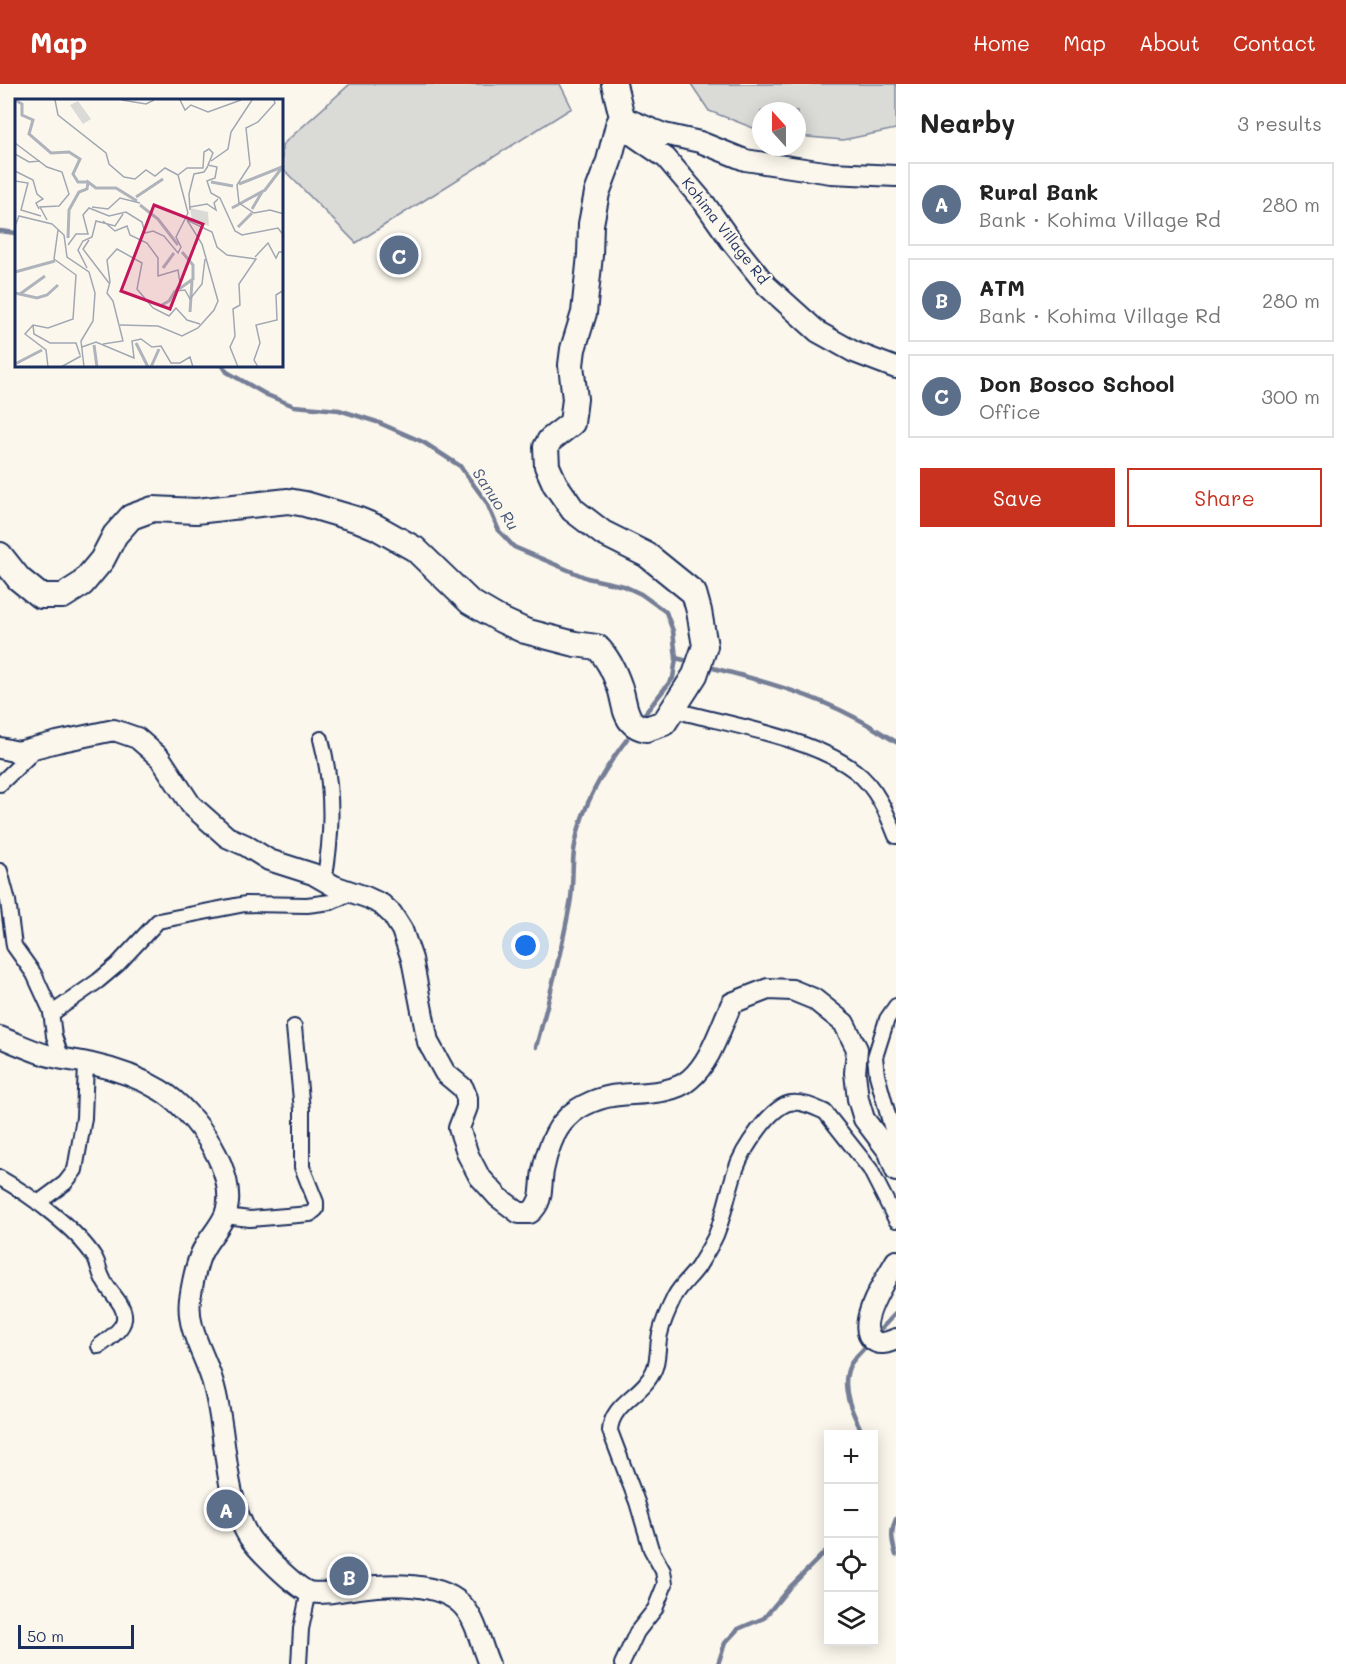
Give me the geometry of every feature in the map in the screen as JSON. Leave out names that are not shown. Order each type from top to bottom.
[{"type":"highway","points":[[0,555],[19,579],[40,596],[63,596],[81,584],[102,560],[115,535],[131,517],[153,509],[196,511],[288,501],[305,504],[359,520],[414,549],[470,602],[501,620],[525,631],[575,644],[597,647],[606,656],[614,671],[626,710],[634,724],[646,729],[664,723],[695,675],[705,646],[694,593],[647,555],[603,533],[573,510],[555,484],[547,465],[546,447],[550,440],[572,423],[575,399],[571,365],[573,349],[584,313],[591,255],[591,224],[597,193],[609,162],[620,121],[614,84]]},
{"type":"main road","points":[[620,121],[700,142],[745,160],[831,173],[896,176]]},
{"type":"main road","name":"Kohima Village Rd","points":[[620,121],[666,158],[705,204],[767,286],[818,332],[854,352],[896,368]]},
{"type":"main road","points":[[0,748],[18,752],[114,730],[138,738],[160,758],[191,805],[227,837],[269,860],[313,874],[324,881],[381,904],[392,914],[402,930],[418,984],[428,1042],[445,1073],[463,1088],[467,1098],[467,1107],[459,1128],[468,1155],[479,1176],[509,1206],[519,1212],[530,1213],[537,1207],[543,1171],[552,1140],[564,1120],[578,1107],[617,1095],[664,1091],[688,1081],[699,1070],[732,1003],[768,989],[792,990],[814,999],[844,1023],[857,1049],[856,1082],[864,1119],[888,1152],[896,1170]]},
{"type":"main road","points":[[0,1037],[39,1053],[87,1063],[132,1077],[161,1090],[197,1124],[227,1178],[229,1197],[225,1216],[202,1251],[190,1299],[190,1323],[214,1385],[232,1491],[238,1514],[250,1538],[289,1579],[309,1592],[373,1586],[436,1590],[464,1606],[489,1664]]},
{"type":"main road","points":[[895,1340],[879,1343],[873,1340],[867,1326],[878,1292],[896,1260]]},
{"type":"street","points":[[674,710],[802,744],[855,771],[875,793],[896,836]]},
{"type":"street","points":[[321,739],[328,767],[330,804],[328,863],[324,881]]},
{"type":"street","points":[[0,784],[39,746]]},
{"type":"street","points":[[0,871],[8,901],[14,946],[34,974],[51,1014],[54,1036],[62,1059]]},
{"type":"street","points":[[51,1014],[117,965],[158,921],[245,904],[307,905],[331,902],[353,892]]},
{"type":"street","points":[[896,1006],[887,1019],[875,1057],[877,1075],[896,1144],[896,1170]]},
{"type":"street","points":[[225,1216],[250,1219],[310,1214],[316,1209],[316,1202],[302,1167],[302,1110],[294,1027]]},
{"type":"street","points":[[38,1203],[65,1183],[75,1170],[84,1118],[87,1063]]},
{"type":"street","points":[[622,1664],[638,1632],[655,1609],[665,1584],[663,1571],[648,1541],[637,1502],[610,1431],[610,1422],[617,1411],[644,1385],[654,1371],[660,1335],[676,1293],[698,1266],[715,1237],[736,1169],[754,1135],[783,1106],[790,1103],[815,1107],[825,1112],[870,1169],[896,1220]]},
{"type":"street","points":[[0,1178],[38,1203],[83,1243],[98,1264],[102,1279],[124,1317],[123,1324],[99,1346]]},
{"type":"street","points":[[299,1664],[301,1629],[309,1592]]},
{"type":"shaded area","points":[[350,84],[560,84],[572,108],[356,243],[284,170],[284,143]]},
{"type":"shaded area","points":[[691,84],[896,84],[896,129],[843,140],[806,137],[806,102],[752,102],[752,128],[709,111]]},
{"type":"waterway","name":"Sanuo Ru","points":[[0,231],[15,233]]},
{"type":"waterway","name":"Sanuo Ru","points":[[224,368],[227,372],[267,395],[294,406],[339,410],[377,422],[423,442],[460,466],[487,503],[499,531],[514,547],[587,578],[624,586],[641,594],[666,612],[673,631],[676,658],[684,660]]},
{"type":"waterway","points":[[643,716],[673,678],[676,658]]},
{"type":"waterway","points":[[713,668],[768,683],[823,702],[896,742]]},
{"type":"waterway","points":[[536,1047],[571,897],[578,830],[588,802],[610,763],[627,739]]},
{"type":"waterway","points":[[878,1332],[896,1313]]},
{"type":"waterway","points":[[861,1430],[849,1401],[846,1383],[850,1365],[866,1346]]},
{"type":"waterway","points":[[896,1519],[892,1537],[896,1555]]},
{"type":"waterway","points":[[718,1664],[725,1643],[738,1629],[764,1618],[789,1588],[824,1553]]},
{"type":"place","name":"Don Bosco School","points":[[399,255]]},
{"type":"place","name":"Rural Bank","points":[[226,1509]]},
{"type":"place","name":"ATM","points":[[349,1576]]}]
